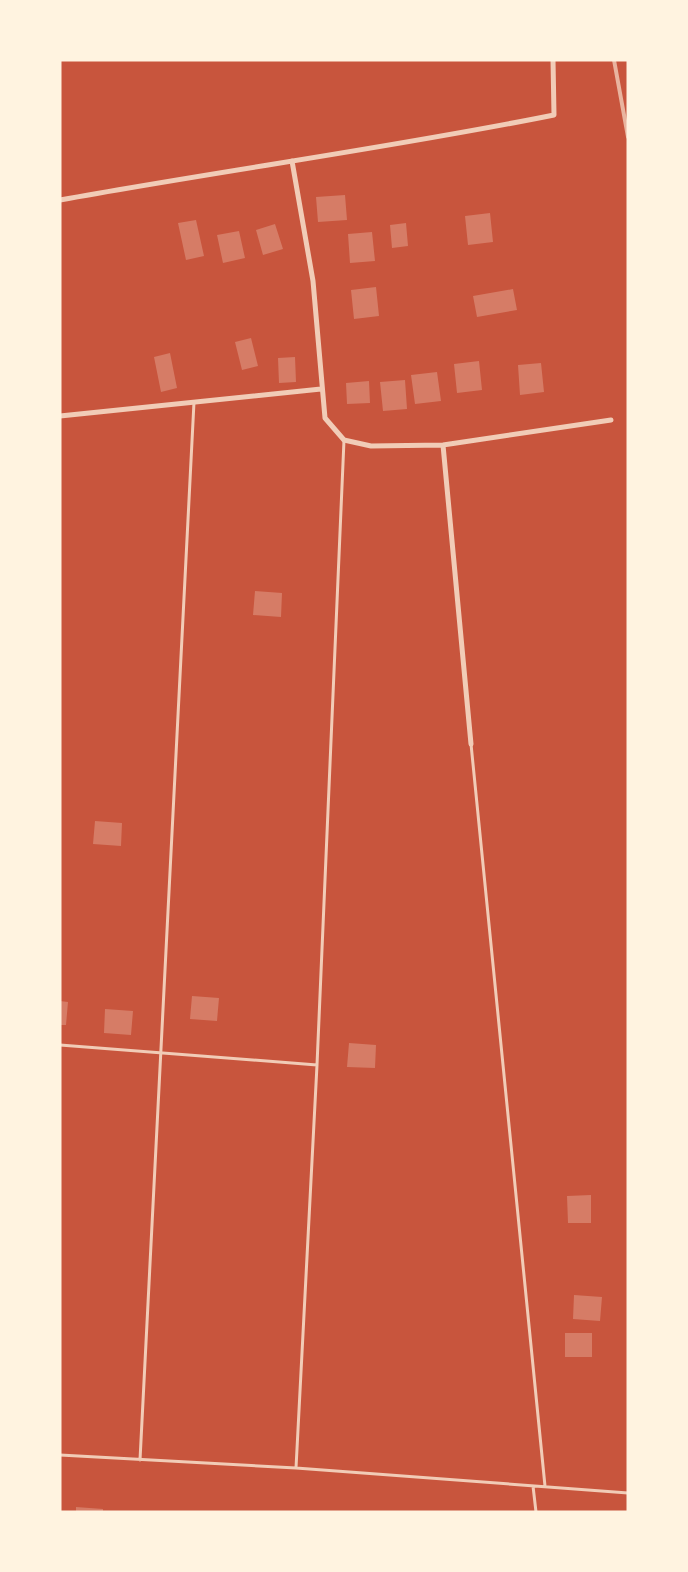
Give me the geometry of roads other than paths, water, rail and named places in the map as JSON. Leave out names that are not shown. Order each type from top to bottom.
[{"type":"street","points":[[60,200],[292,160],[428,140],[554,115],[553,60]]},
{"type":"street","points":[[292,160],[313,281],[325,418],[344,440],[371,446],[443,445],[611,420]]},
{"type":"street","points":[[60,416],[321,388]]},
{"type":"street","points":[[443,445],[471,744]]},
{"type":"lane","points":[[140,1460],[194,402]]},
{"type":"lane","points":[[296,1468],[317,1065],[344,440]]},
{"type":"lane","points":[[471,744],[545,1486]]},
{"type":"lane","points":[[60,1045],[317,1065]]},
{"type":"lane","points":[[60,1455],[296,1468],[628,1493]]},
{"type":"lane","points":[[533,1486],[536,1512]]},
{"type":"railway","points":[[614,60],[628,137]]}]
